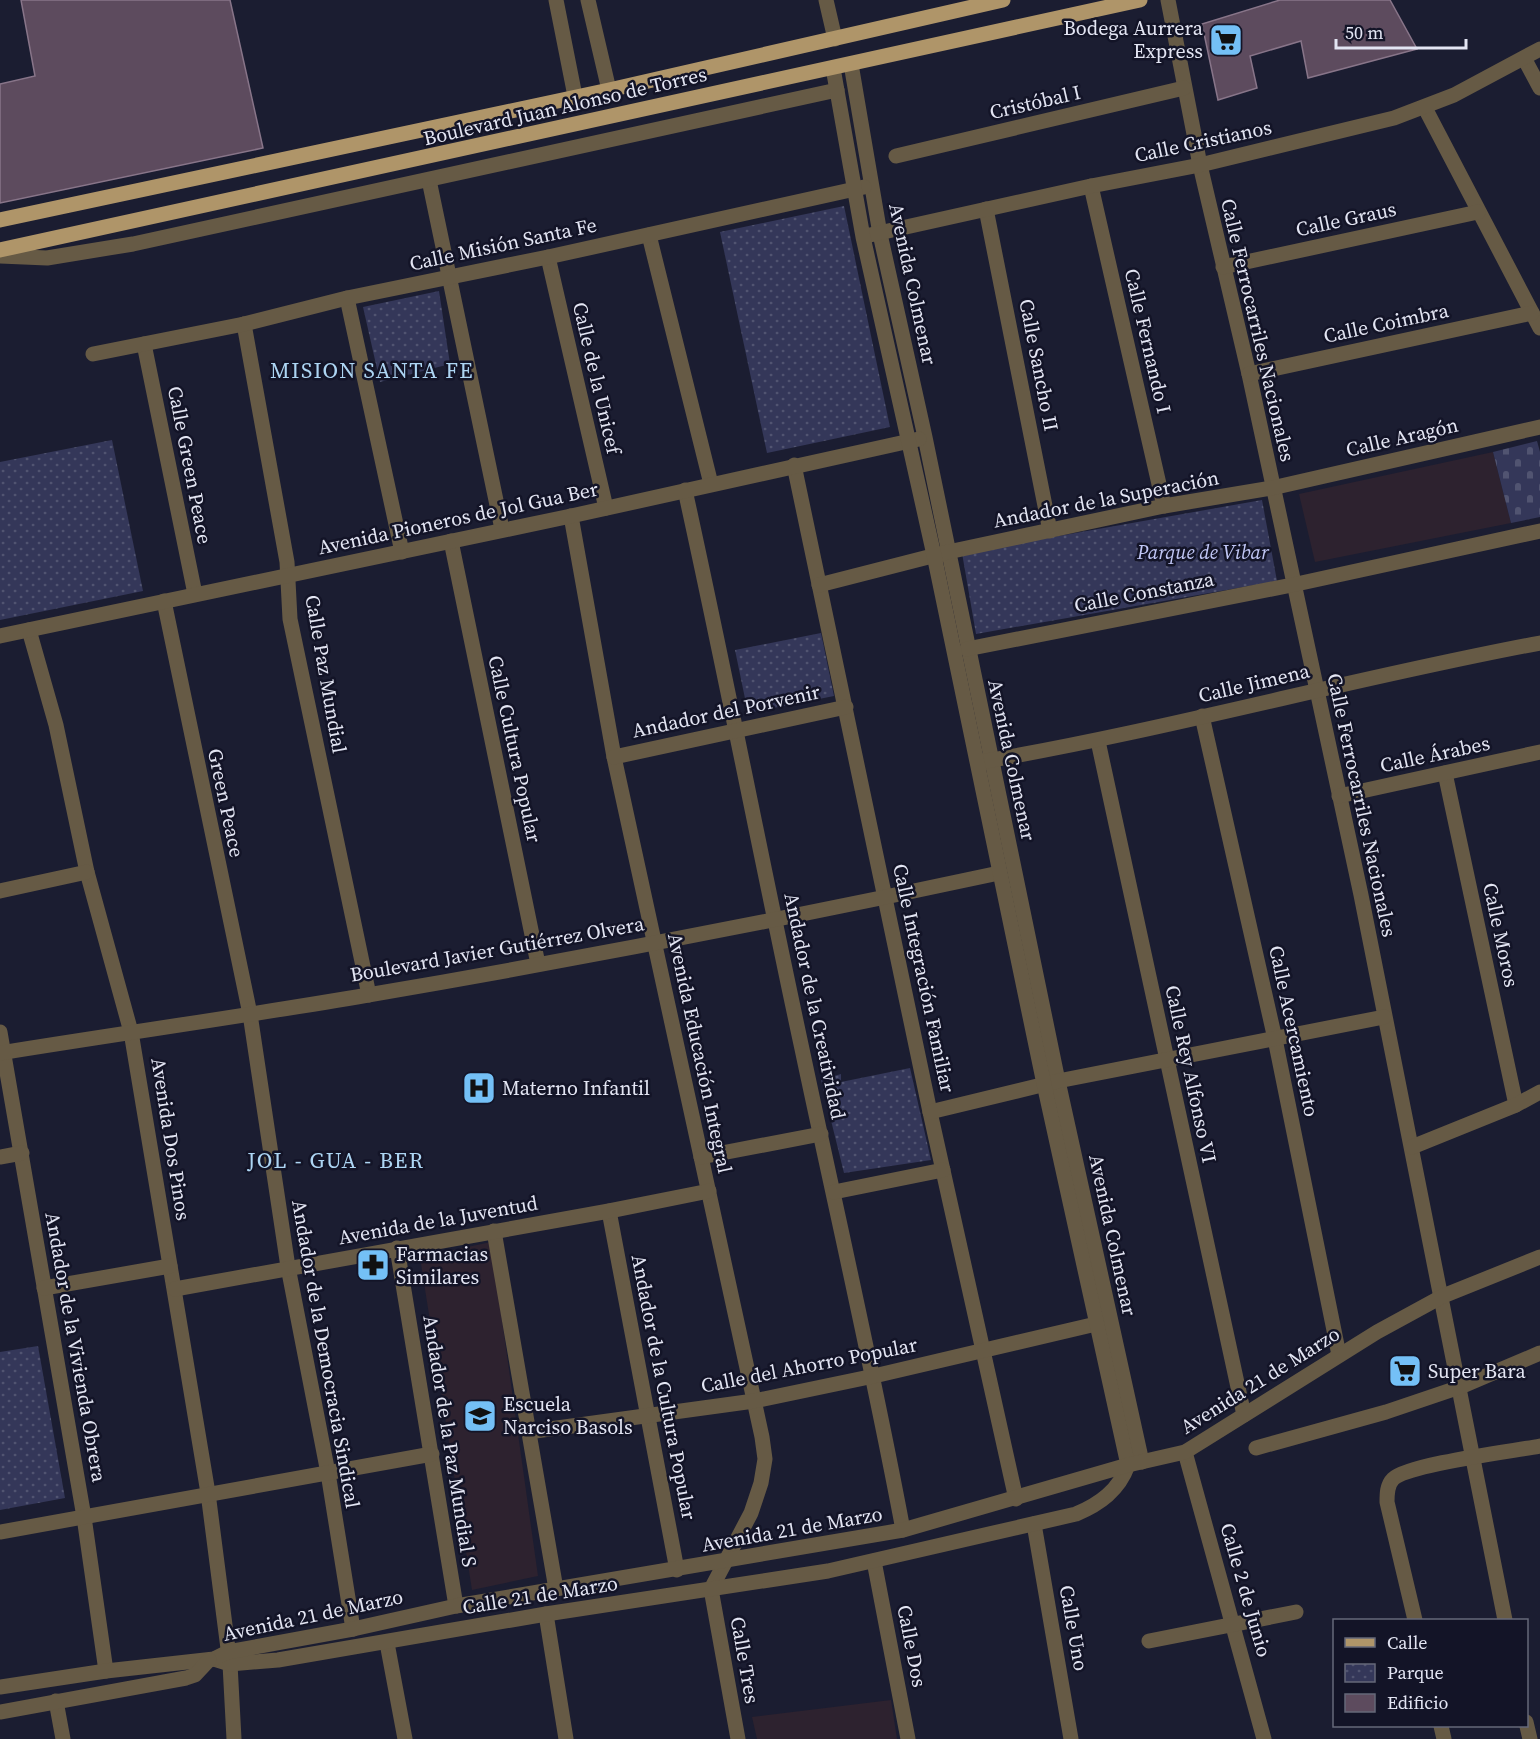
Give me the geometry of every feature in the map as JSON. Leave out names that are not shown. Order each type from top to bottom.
[{"type":"main road","name":"Boulevard Juan Alonso de Torres","points":[[0,220],[609,90],[1003,0]]},
{"type":"main road","name":"Boulevard Juan Alonso de Torres","points":[[0,250],[1140,0]]},
{"type":"street","points":[[556,0],[575,96]]},
{"type":"street","points":[[588,0],[609,90]]},
{"type":"street","points":[[826,0],[835,39]]},
{"type":"street","name":"Calle Ferrocarriles Nacionales","points":[[1168,0],[1200,165],[1339,796],[1443,1296],[1505,1619]]},
{"type":"street","name":"Calle Cristianos","points":[[863,237],[986,208],[1200,165],[1425,108],[1540,49]]},
{"type":"street","points":[[1524,58],[1540,88]]},
{"type":"street","name":"Avenida Colmenar","points":[[851,64],[880,234],[925,437],[941,553],[1051,1082],[1135,1464]]},
{"type":"street","name":"Avenida Colmenar","points":[[833,68],[863,237],[909,441],[967,649],[999,873],[1051,1082],[1096,1324],[1135,1464]]},
{"type":"street","name":"Cristóbal I","points":[[896,156],[1184,88]]},
{"type":"street","points":[[0,256],[47,258],[133,244],[837,90]]},
{"type":"street","points":[[1425,108],[1540,328]]},
{"type":"street","points":[[429,180],[447,277],[502,529]]},
{"type":"street","name":"Calle Misión Santa Fe","points":[[93,354],[244,324],[346,298],[548,257],[871,186]]},
{"type":"street","name":"Calle Fernando I","points":[[1091,186],[1164,506]]},
{"type":"street","name":"Calle Sancho II","points":[[986,208],[1050,531]]},
{"type":"street","name":"Calle Graus","points":[[1223,267],[1478,212]]},
{"type":"street","points":[[649,235],[711,484]]},
{"type":"street","name":"Calle de la Unicef","points":[[548,257],[606,508]]},
{"type":"street","points":[[346,298],[402,552]]},
{"type":"street","name":"Calle Coimbra","points":[[1248,375],[1532,314]]},
{"type":"street","name":"Calle Paz Mundial","points":[[244,324],[290,577],[290,619],[369,995]]},
{"type":"street","name":"Calle Green Peace","points":[[144,344],[195,594]]},
{"type":"street","name":"Calle Aragón","points":[[1272,488],[1540,427]]},
{"type":"street","name":"Avenida Pioneros de Jol Gua Ber","points":[[0,636],[195,594],[290,577],[925,437]]},
{"type":"street","name":"Calle Integración Familiar","points":[[794,465],[930,1112],[1016,1499]]},
{"type":"street","name":"Andador de la Superación","points":[[819,585],[941,553],[1164,506],[1272,488]]},
{"type":"street","name":"Andador de la Creatividad","points":[[685,490],[874,1376],[903,1530]]},
{"type":"street","name":"Avenida Educación Integral","points":[[571,516],[614,757],[765,1459],[762,1484],[751,1514],[711,1589]]},
{"type":"street","name":"Calle Constanza","points":[[967,649],[1292,585],[1540,531]]},
{"type":"street","name":"Calle Cultura Popular","points":[[451,541],[538,964]]},
{"type":"street","name":"Green Peace","points":[[164,601],[250,1014]]},
{"type":"street","name":"Avenida Dos Pinos","points":[[29,630],[56,725],[87,872],[131,1032],[208,1493],[220,1659],[234,1739]]},
{"type":"street","name":"Calle Jimena","points":[[984,761],[1098,741],[1315,690],[1540,643]]},
{"type":"street","name":"Andador del Porvenir","points":[[614,757],[846,707]]},
{"type":"street","name":"Calle Acercamiento","points":[[1202,716],[1275,1040],[1340,1355]]},
{"type":"street","name":"Calle Rey Alfonso VI","points":[[1098,741],[1244,1415]]},
{"type":"street","name":"Calle Árabes","points":[[1339,796],[1540,752]]},
{"type":"street","name":"Calle Moros","points":[[1445,773],[1516,1105]]},
{"type":"street","points":[[0,891],[87,872]]},
{"type":"street","name":"Boulevard Javier Gutiérrez Olvera","points":[[2,1052],[369,995],[776,920],[999,873]]},
{"type":"street","name":"Andador de la Democracia Sindical","points":[[250,1014],[288,1267],[328,1473],[353,1629]]},
{"type":"street","points":[[930,1112],[1051,1082],[1166,1062],[1384,1017]]},
{"type":"street","name":"Andador de la Vivienda Obrera","points":[[0,1032],[84,1517],[106,1671]]},
{"type":"street","points":[[1412,1147],[1516,1105],[1540,1092]]},
{"type":"street","points":[[701,1157],[821,1134]]},
{"type":"street","points":[[0,1157],[22,1153]]},
{"type":"street","points":[[834,1192],[944,1170]]},
{"type":"street","name":"Avenida de la Juventud","points":[[175,1289],[709,1191]]},
{"type":"street","name":"Andador de la Cultura Popular","points":[[609,1211],[677,1570]]},
{"type":"street","points":[[494,1231],[556,1589]]},
{"type":"street","name":"Andador de la Paz Mundial S","points":[[397,1248],[456,1606]]},
{"type":"street","name":"Avenida 21 de Marzo","points":[[0,1687],[106,1671],[220,1659],[456,1606],[903,1530],[1185,1452],[1340,1355],[1443,1296],[1540,1257]]},
{"type":"street","points":[[44,1288],[170,1266]]},
{"type":"street","name":"Calle del Ahorro Popular","points":[[528,1432],[754,1401],[874,1376],[1096,1324]]},
{"type":"street","points":[[1256,1448],[1386,1412],[1460,1387],[1540,1353]]},
{"type":"street","points":[[1415,1619],[1387,1502],[1388,1487],[1393,1479],[1406,1473],[1540,1446]]},
{"type":"street","name":"Calle 2 de Junio","points":[[1185,1452],[1234,1623],[1264,1739]]},
{"type":"street","points":[[0,1532],[432,1454]]},
{"type":"street","name":"Calle 21 de Marzo","points":[[220,1659],[278,1660],[874,1561],[1034,1524],[1090,1508],[1123,1480],[1135,1464]]},
{"type":"street","name":"Calle Uno","points":[[1034,1524],[1071,1739]]},
{"type":"street","name":"Calle Dos","points":[[874,1561],[908,1739]]},
{"type":"street","name":"Calle Tres","points":[[711,1589],[738,1739]]},
{"type":"street","points":[[1149,1641],[1296,1612]]},
{"type":"street","points":[[546,1614],[566,1739]]},
{"type":"street","points":[[387,1643],[405,1739]]},
{"type":"street","points":[[0,1712],[186,1678],[220,1659]]},
{"type":"street","points":[[56,1701],[63,1739]]},
{"type":"shaded area","points":[[1493,452],[1511,523],[1315,562],[1299,494]]},
{"type":"shaded area","name":"Escuela Narciso Basols","points":[[491,1242],[538,1576],[472,1590],[420,1257]]},
{"type":"shaded area","points":[[891,1700],[897,1739],[757,1739],[752,1717]]},
{"type":"green space","points":[[844,206],[890,427],[767,453],[720,232]]},
{"type":"green space","points":[[439,291],[450,364],[380,382],[363,307]]},
{"type":"green space","points":[[112,440],[143,591],[0,620],[0,462]]},
{"type":"green space","points":[[1537,441],[1540,452],[1540,517],[1511,523],[1493,452]]},
{"type":"green space","name":"Parque de Vibar","points":[[1262,500],[1277,581],[976,634],[962,553]]},
{"type":"green space","points":[[821,633],[834,696],[748,713],[735,650]]},
{"type":"green space","points":[[910,1068],[931,1160],[844,1173],[821,1080],[841,1074],[841,1082]]},
{"type":"green space","points":[[38,1346],[65,1498],[0,1510],[0,1352]]},
{"type":"building","points":[[21,0],[230,0],[263,148],[0,203],[0,84],[35,76]]},
{"type":"building","points":[[1280,0],[1390,0],[1417,49],[1308,78],[1301,41],[1250,56],[1257,88],[1218,100],[1202,24]]},
{"type":"place","name":"Bodega Aurrera Express","points":[[1226,40]]},
{"type":"place","name":"Materno Infantil","points":[[479,1088]]},
{"type":"place","name":"Farmacias Similares","points":[[373,1265]]},
{"type":"place","name":"Super Bara","points":[[1405,1371]]},
{"type":"place","name":"Escuela Narciso Basols","points":[[480,1416]]},
{"type":"district","name":"MISION SANTA FE","points":[[372,370]]},
{"type":"district","name":"JOL - GUA - BER","points":[[336,1160]]}]
